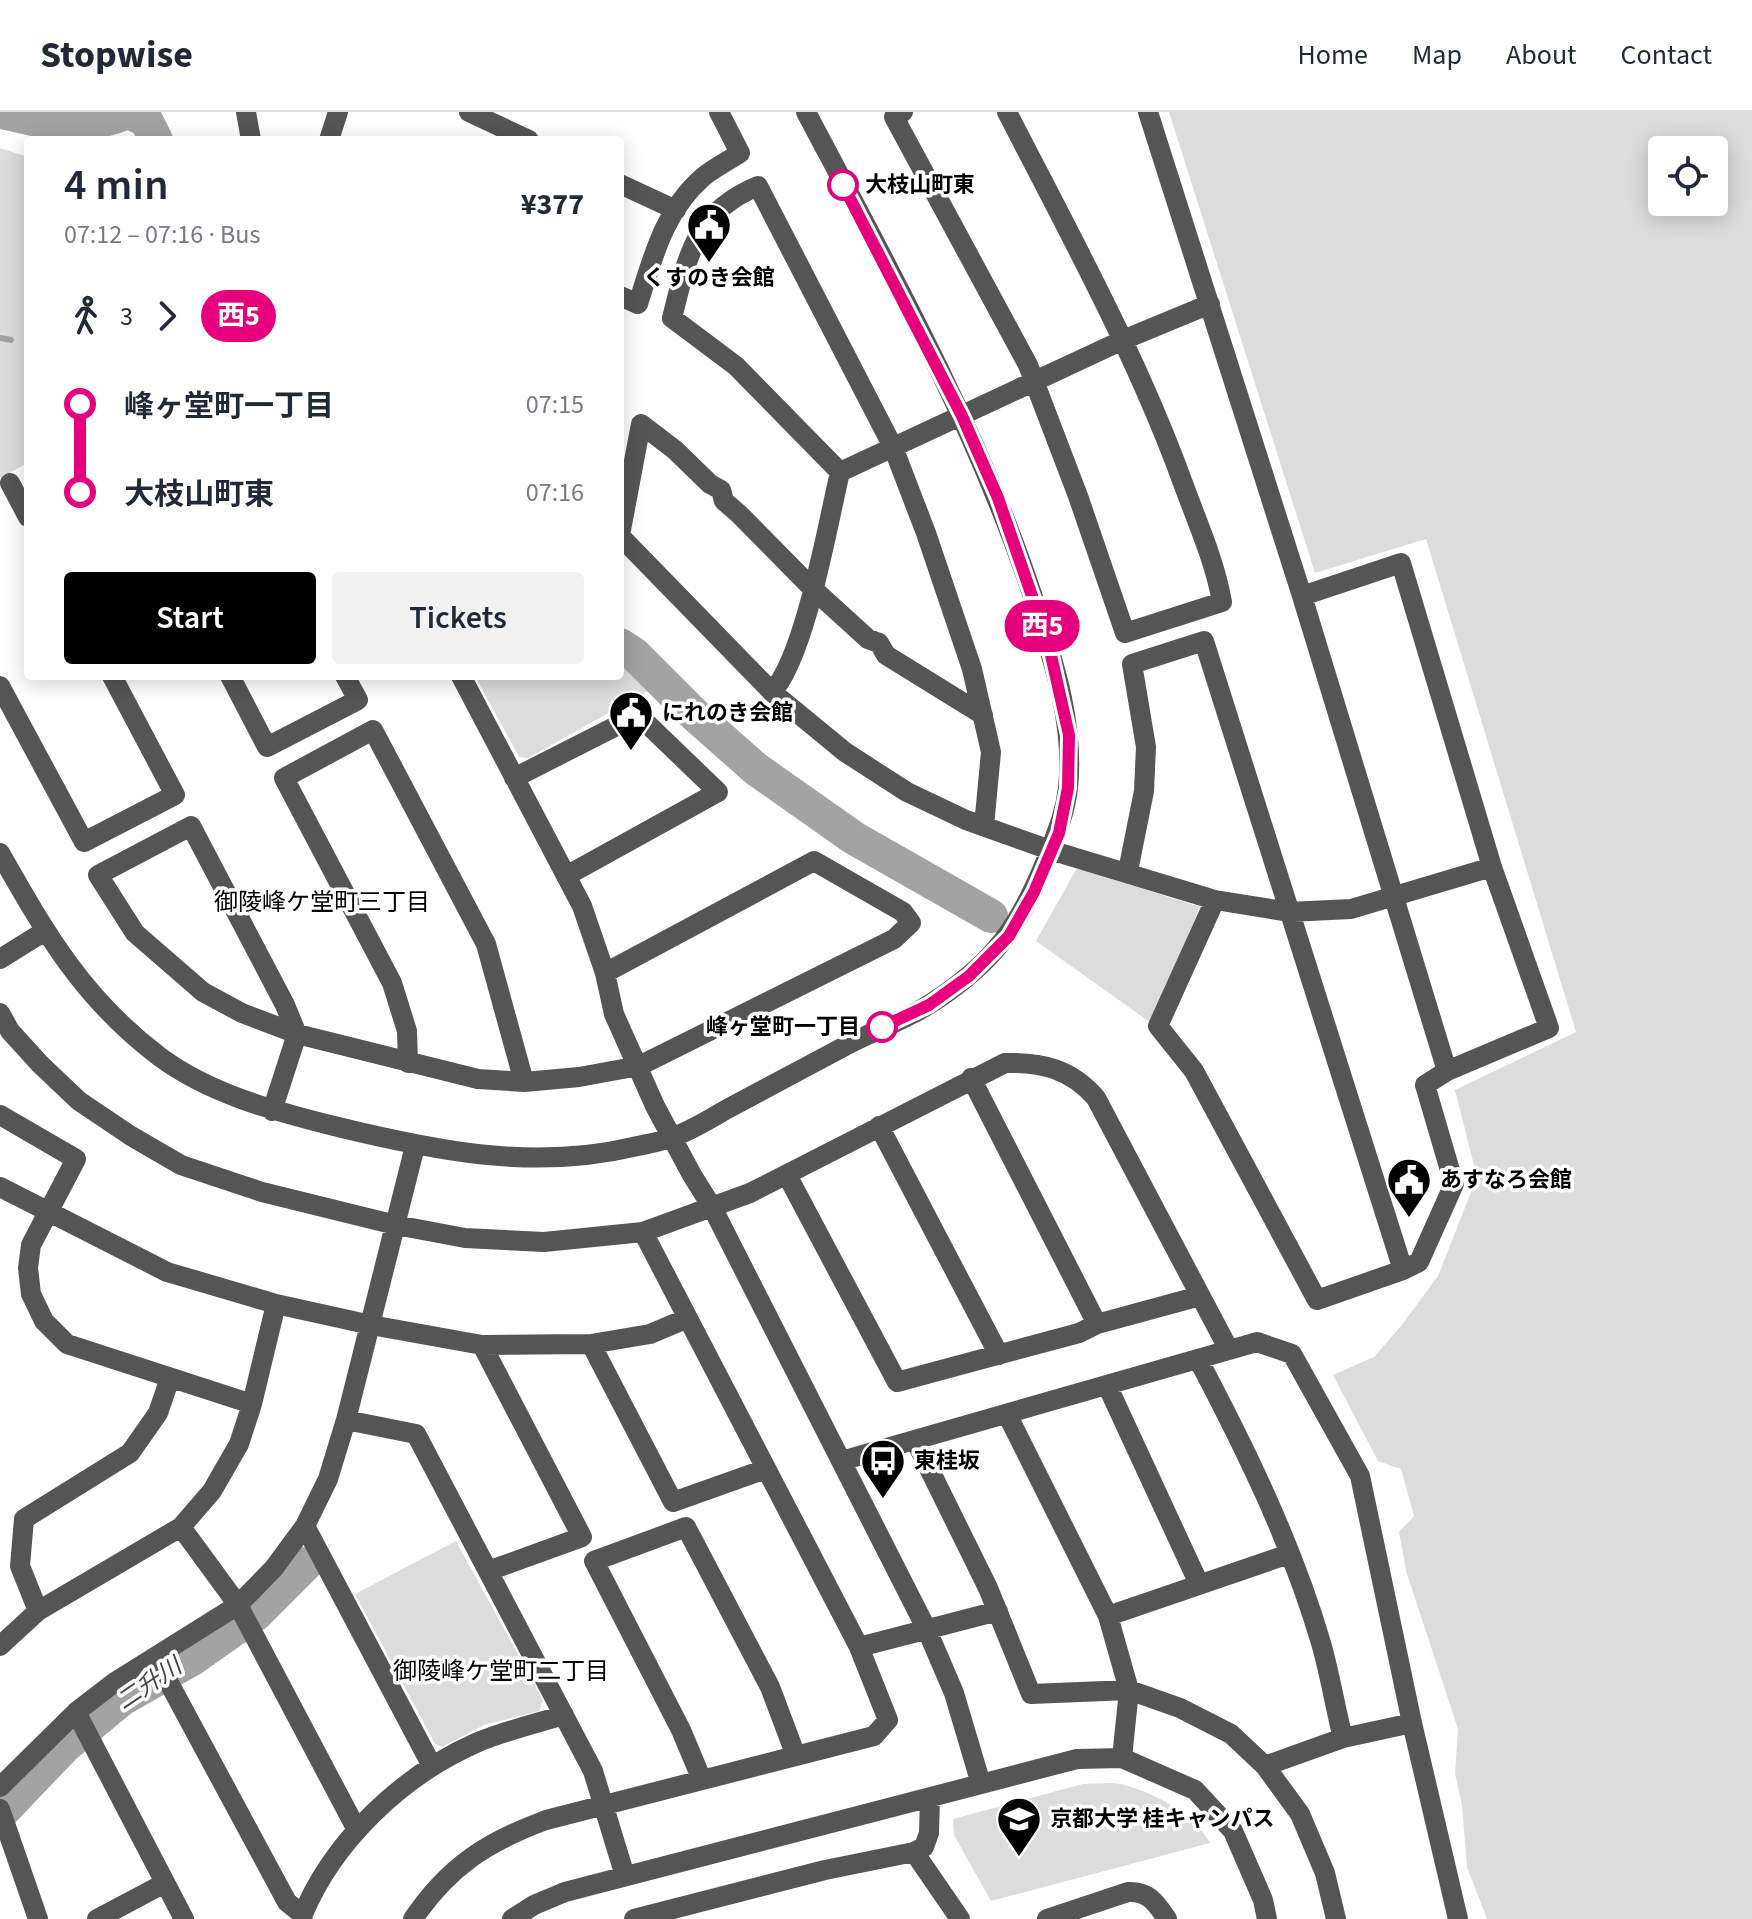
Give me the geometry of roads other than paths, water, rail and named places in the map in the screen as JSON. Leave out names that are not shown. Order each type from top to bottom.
[{"type":"street","points":[[246,112],[250,136]]},
{"type":"street","points":[[330,136],[338,112]]},
{"type":"street","points":[[469,112],[509,127]]},
{"type":"street","points":[[624,298],[638,304],[652,255],[661,233],[676,210],[704,176],[740,153],[719,112]]},
{"type":"street","points":[[0,853],[61,957],[95,998],[162,1059],[198,1080],[272,1111],[415,1146],[483,1156],[528,1158],[605,1154],[672,1138],[929,1005],[969,976],[1009,936],[1034,892],[1059,833],[1068,788],[1069,735],[1064,707],[1048,642],[1007,524],[962,416],[806,112]]},
{"type":"street","points":[[903,112],[894,117],[1035,381],[1125,633],[1222,602],[1172,453],[1123,340],[1007,112]]},
{"type":"street","points":[[1148,112],[1302,596],[1447,1071]]},
{"type":"street","points":[[624,186],[676,210]]},
{"type":"street","points":[[840,472],[736,366],[672,318],[686,259],[694,242],[715,213],[741,193],[758,186],[893,447],[949,601],[972,669],[991,752],[984,826]]},
{"type":"street","points":[[840,472],[1123,340],[1210,304]]},
{"type":"street","points":[[624,515],[641,424],[721,490],[724,501],[813,589],[868,639],[879,643],[886,655],[983,715]]},
{"type":"street","points":[[772,692],[783,680],[813,589],[840,472]]},
{"type":"street","points":[[13,481],[24,507]]},
{"type":"street","points":[[624,540],[772,692],[845,752],[907,792],[984,826],[1050,850],[1128,871],[1215,900],[1289,912],[1351,909],[1492,867]]},
{"type":"street","points":[[1215,900],[1158,1026],[1194,1071],[1317,1300],[1419,1262],[1454,1184],[1425,1085],[1447,1071],[1549,1028],[1492,867],[1401,563],[1302,596]]},
{"type":"street","points":[[1128,871],[1144,791],[1146,747],[1132,664],[1204,641],[1403,1270]]},
{"type":"street","points":[[0,686],[84,842],[175,795],[114,680]]},
{"type":"street","points":[[232,680],[267,747],[358,700],[347,680]]},
{"type":"street","points":[[463,680],[585,914],[605,973],[614,1014],[655,1106],[712,1207],[927,1630],[954,1693],[981,1784]]},
{"type":"street","points":[[514,778],[638,715],[718,792],[566,876]]},
{"type":"street","points":[[408,1063],[407,1031],[392,983],[284,778],[373,730],[486,944],[524,1082]]},
{"type":"street","points":[[272,1111],[297,1034],[285,1005],[191,826],[98,875],[135,933],[203,992],[242,1013],[297,1034],[478,1079],[524,1082],[579,1077],[639,1066],[894,939],[911,923],[903,912],[814,861],[605,973]]},
{"type":"street","points":[[0,959],[45,931]]},
{"type":"street","points":[[0,1013],[10,1031],[79,1101],[181,1165],[262,1192],[396,1225],[465,1238],[544,1242],[643,1232],[787,1175],[1005,1063],[1033,1062],[1055,1067],[1085,1084],[1096,1098],[1229,1350]]},
{"type":"street","points":[[971,1078],[1097,1324]]},
{"type":"street","points":[[0,1115],[76,1159],[31,1245],[28,1268],[31,1294],[44,1321],[67,1344],[252,1404]]},
{"type":"street","points":[[879,1126],[999,1355]]},
{"type":"street","points":[[0,1787],[76,1712],[115,1682],[238,1605],[274,1568],[305,1526],[328,1479],[346,1420],[415,1146]]},
{"type":"street","points":[[787,1175],[897,1382],[1079,1333],[1097,1324],[1200,1296]]},
{"type":"street","points":[[0,1187],[167,1272],[276,1304],[371,1325],[482,1345],[591,1344],[650,1334],[688,1318]]},
{"type":"street","points":[[413,1919],[431,1893],[456,1867],[512,1833],[546,1820],[874,1736],[888,1720],[859,1647],[643,1232]]},
{"type":"street","points":[[0,1646],[38,1611],[181,1527],[212,1491],[239,1444],[276,1304]]},
{"type":"street","points":[[841,1461],[1257,1342],[1292,1354],[1360,1476],[1412,1723],[1458,1919]]},
{"type":"street","points":[[591,1344],[673,1502],[766,1469]]},
{"type":"street","points":[[482,1345],[582,1537],[488,1571]]},
{"type":"street","points":[[1198,1359],[1248,1453],[1289,1554],[1321,1643],[1343,1738]]},
{"type":"street","points":[[38,1611],[20,1566],[24,1519],[130,1453],[158,1413],[170,1378]]},
{"type":"street","points":[[1107,1385],[1199,1584]]},
{"type":"street","points":[[1007,1414],[1108,1616],[1129,1690],[1122,1758]]},
{"type":"street","points":[[346,1420],[416,1434],[593,1771],[625,1876]]},
{"type":"street","points":[[915,1440],[998,1611],[1031,1694],[1129,1690],[1180,1708],[1231,1734],[1265,1766],[1300,1814],[1325,1873],[1336,1919]]},
{"type":"street","points":[[305,1526],[432,1766]]},
{"type":"street","points":[[181,1527],[238,1605],[357,1830]]},
{"type":"street","points":[[702,1780],[681,1730],[594,1561],[686,1527],[770,1687],[796,1756]]},
{"type":"street","points":[[1108,1616],[1289,1554]]},
{"type":"street","points":[[859,1647],[998,1611]]},
{"type":"street","points":[[155,1657],[287,1902],[302,1917],[327,1871],[357,1830],[401,1789],[432,1766],[475,1743],[564,1715]]},
{"type":"street","points":[[76,1712],[184,1919]]},
{"type":"street","points":[[1265,1766],[1343,1738],[1412,1723]]},
{"type":"street","points":[[512,1919],[534,1905],[565,1892],[625,1876],[1077,1759],[1122,1758],[1195,1790],[1233,1831],[1263,1900],[1267,1919]]},
{"type":"street","points":[[634,1919],[825,1870],[914,1852],[924,1847],[929,1833],[930,1797]]},
{"type":"street","points":[[0,1809],[38,1919]]},
{"type":"street","points":[[914,1852],[960,1919]]},
{"type":"street","points":[[97,1919],[165,1883]]},
{"type":"street","points":[[1047,1919],[1128,1892],[1141,1891],[1155,1901],[1167,1919]]},
{"type":"waterway","points":[[2,112],[65,124],[96,122],[128,112]]},
{"type":"waterway","points":[[129,112],[146,120],[154,136]]},
{"type":"waterway","points":[[146,120],[147,112]]},
{"type":"waterway","points":[[0,338],[11,340]]},
{"type":"waterway","points":[[624,648],[756,769],[854,838],[991,916]]},
{"type":"waterway","name":"二升川","points":[[0,1814],[64,1747],[122,1699],[192,1659],[256,1614],[306,1564]]},
{"type":"place","name":"大枝山町東","points":[[843,185]]},
{"type":"place","name":"くすのき会館","points":[[709,264]]},
{"type":"place","name":"にれのき会館","points":[[631,752]]},
{"type":"place","name":"峰ヶ堂町一丁目","points":[[882,1027]]},
{"type":"place","name":"あすなろ会館","points":[[1409,1219]]},
{"type":"place","name":"東桂坂","points":[[883,1500]]},
{"type":"place","name":"京都大学 桂キャンパス","points":[[1019,1858]]},
{"type":"district","name":"御陵峰ケ堂町三丁目","points":[[322,902]]},
{"type":"district","name":"御陵峰ケ堂町二丁目","points":[[501,1671]]}]
